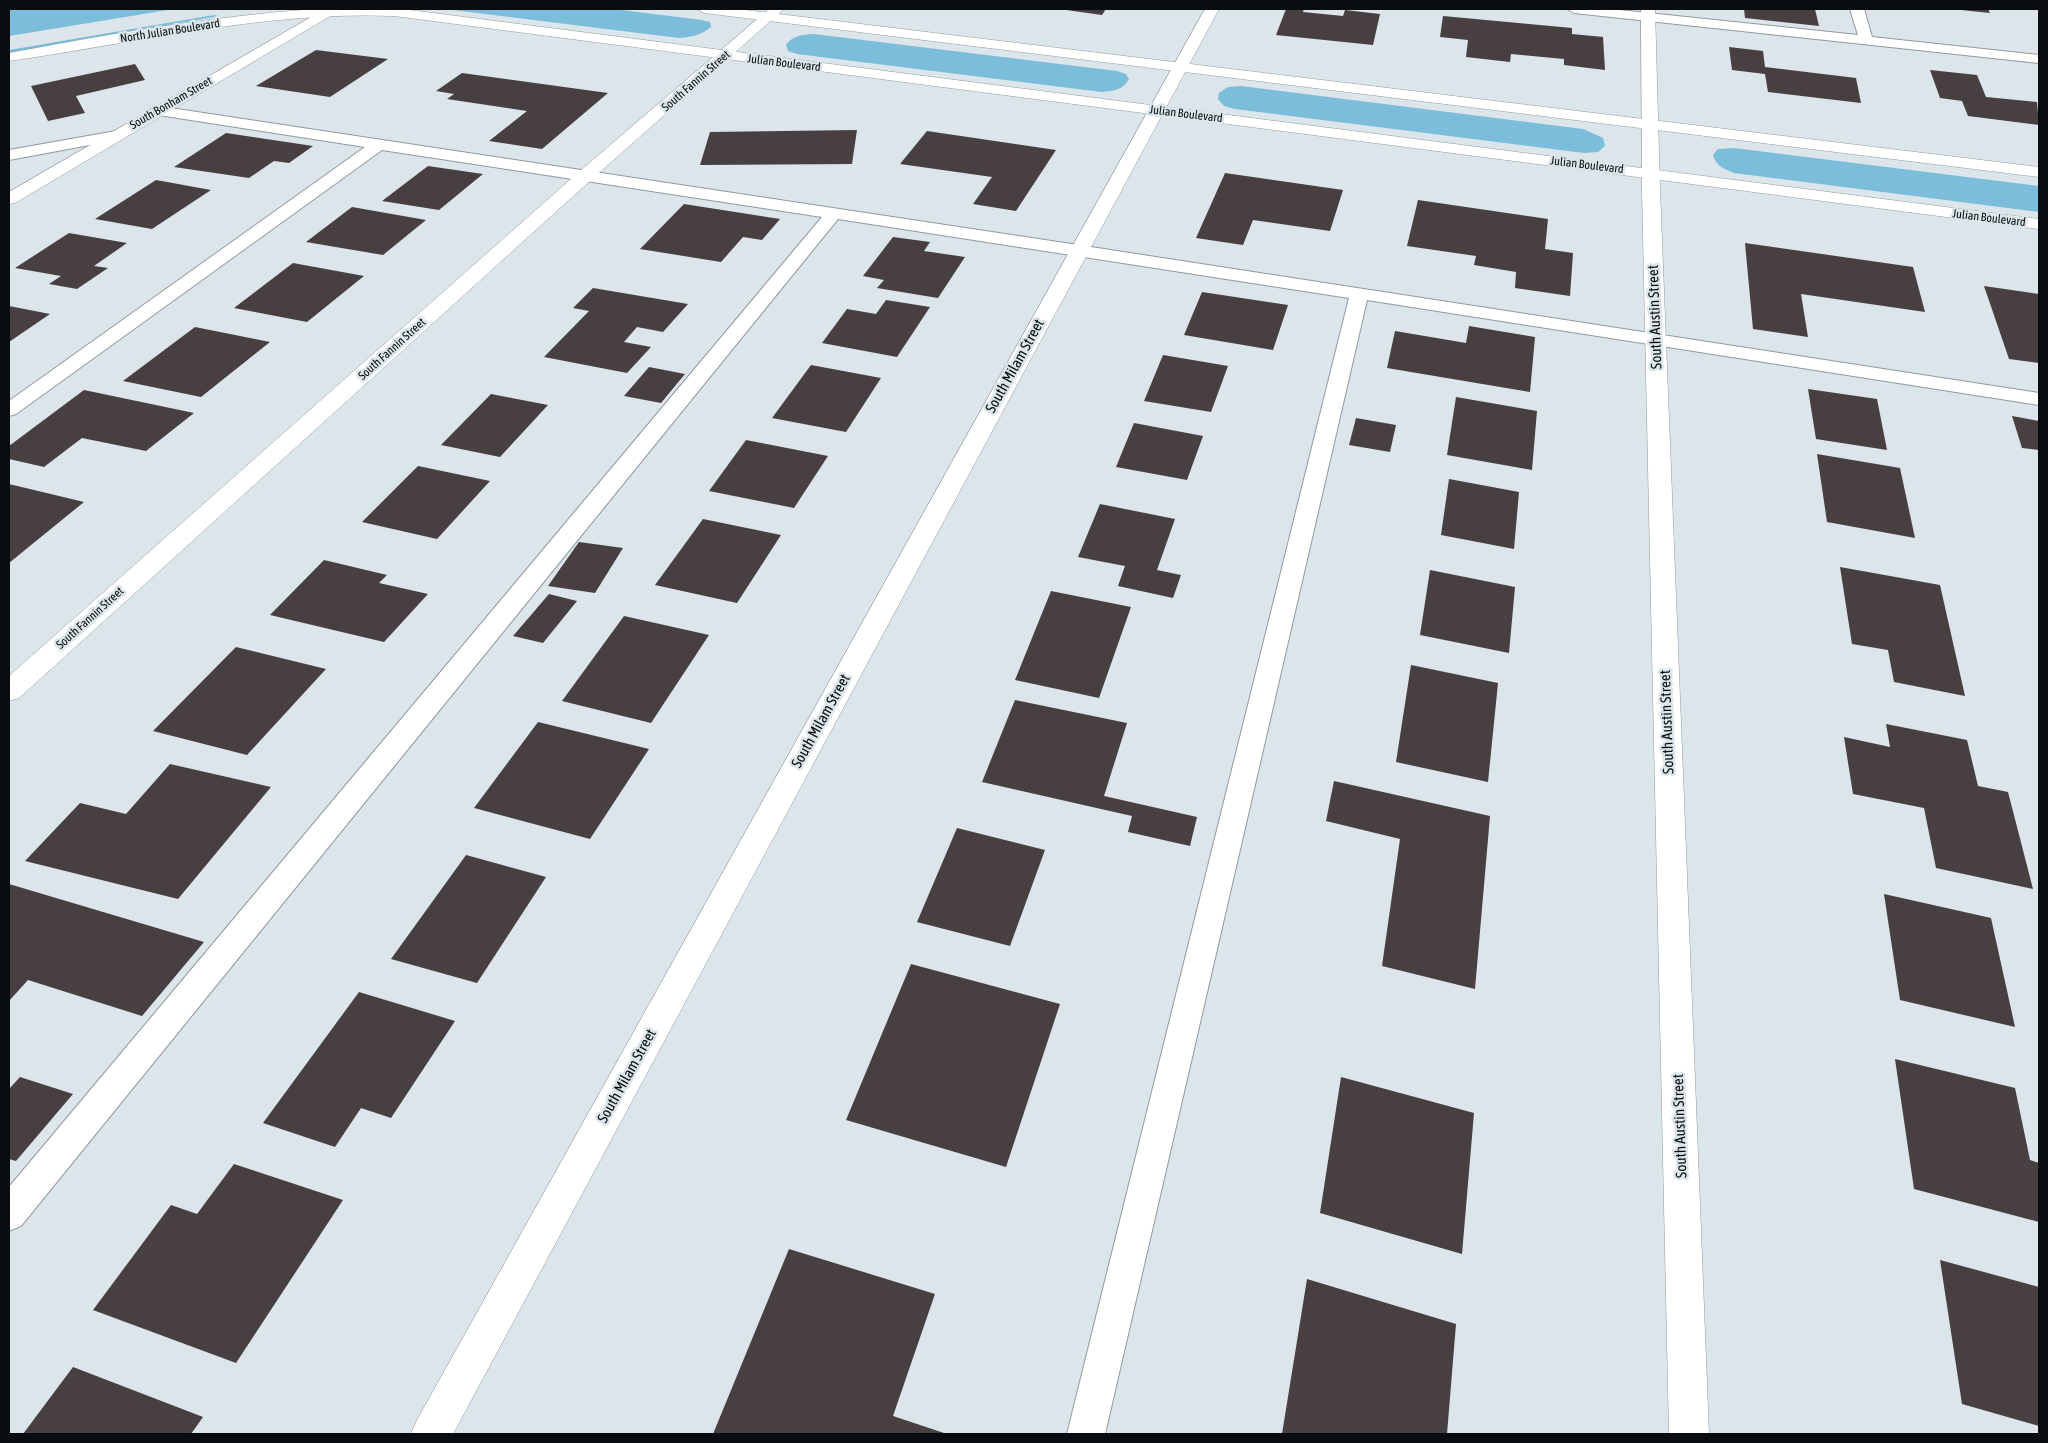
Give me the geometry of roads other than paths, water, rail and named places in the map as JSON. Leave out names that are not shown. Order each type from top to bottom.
[{"type":"street","name":"North Julian Boulevard","points":[[9,44],[221,9]]},
{"type":"street","points":[[704,9],[773,12],[1181,67],[2039,172]]},
{"type":"street","name":"South Milam Street","points":[[431,1434],[1078,250],[1212,9]]},
{"type":"street","name":"North Julian Boulevard","points":[[9,57],[198,26],[333,10]]},
{"type":"street","name":"Julian Boulevard","points":[[333,10],[388,11],[2039,224]]},
{"type":"street","name":"South Bonham Street","points":[[9,199],[333,10]]},
{"type":"street","name":"South Fannin Street","points":[[9,691],[586,175],[773,12]]},
{"type":"street","name":"South Austin Street","points":[[1648,13],[1651,173],[1689,1434]]},
{"type":"lane","points":[[1574,9],[1648,13],[2039,59]]},
{"type":"lane","points":[[1858,9],[1866,40]]},
{"type":"lane","points":[[157,111],[1078,250],[2039,399]]},
{"type":"lane","points":[[9,155],[116,136]]},
{"type":"lane","points":[[9,410],[380,144]]},
{"type":"lane","points":[[9,1214],[834,213]]},
{"type":"lane","points":[[1086,1434],[1359,294]]}]
